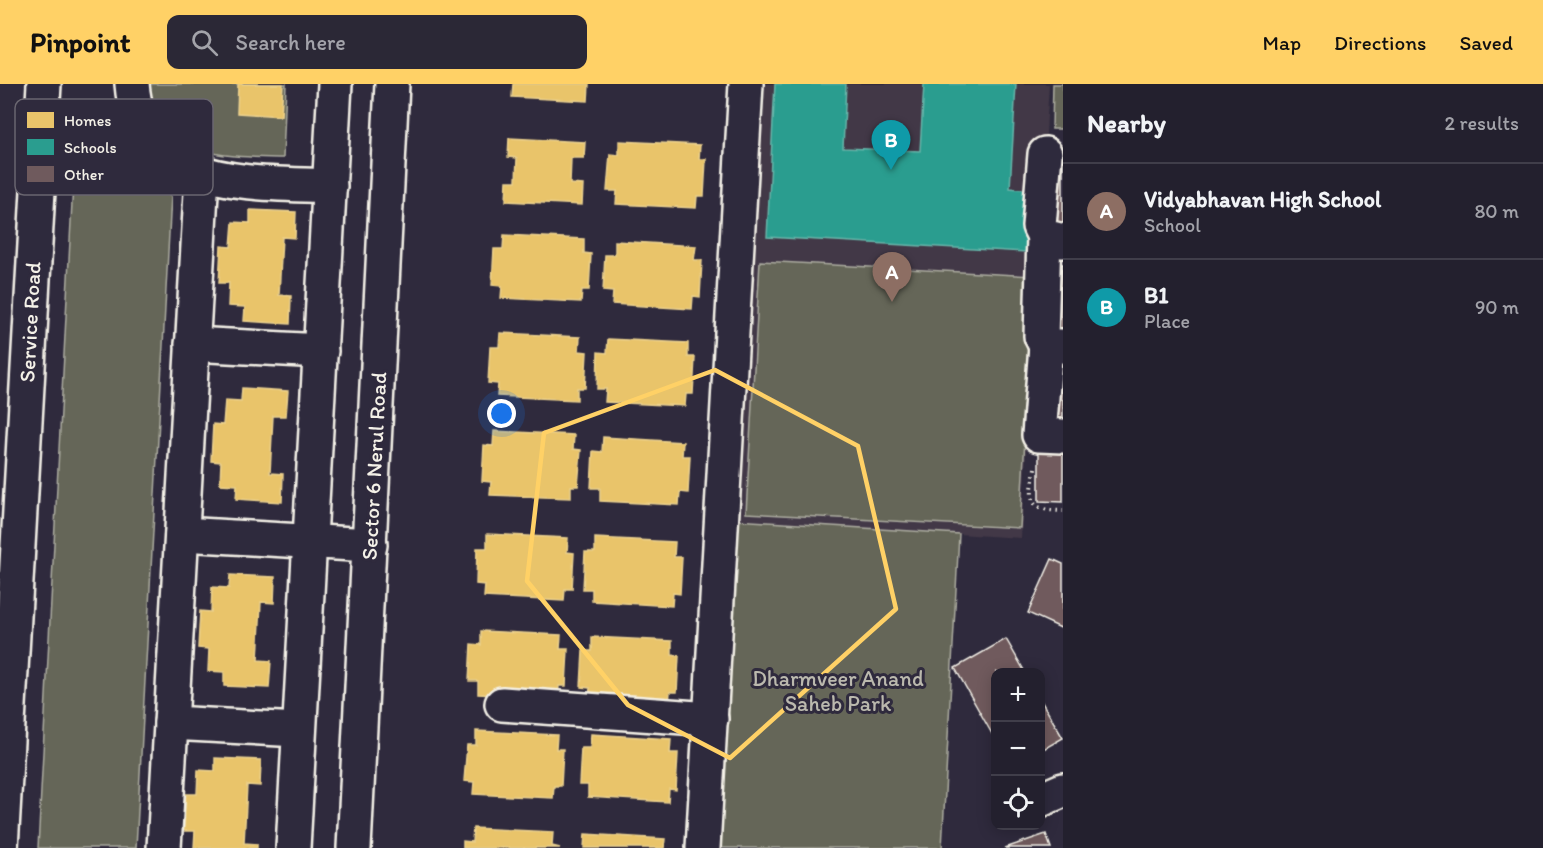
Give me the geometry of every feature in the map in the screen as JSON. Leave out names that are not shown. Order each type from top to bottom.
[{"type":"street","name":"Service Road","points":[[43,99],[44,84]]},
{"type":"street","points":[[132,84],[134,99]]},
{"type":"street","points":[[293,848],[335,84]]},
{"type":"street","name":"Sector 6 Nerul Road","points":[[354,848],[393,84]]},
{"type":"street","points":[[703,848],[746,84]]},
{"type":"street","points":[[1045,154],[1040,226],[1053,238],[1041,336],[1055,346],[1051,436]]},
{"type":"street","points":[[213,177],[242,181],[330,186]]},
{"type":"street","name":"Service Road","points":[[1,848],[38,195]]},
{"type":"street","points":[[164,848],[201,195]]},
{"type":"street","points":[[192,344],[321,351]]},
{"type":"street","points":[[182,534],[370,545]]},
{"type":"street","points":[[502,704],[711,719]]},
{"type":"street","points":[[171,723],[299,730]]},
{"type":"street","points":[[1045,798],[1063,789]]},
{"type":"path","points":[[1051,436],[1032,491],[1034,504],[1041,510],[1063,512]]},
{"type":"highlighted area","points":[[715,370],[858,446],[896,609],[730,758],[628,705],[527,581],[544,433]]},
{"type":"shaded area","points":[[763,84],[1049,84],[1021,538],[735,520]]},
{"type":"green space","points":[[146,84],[286,84],[283,158],[213,153],[213,99],[150,99]]},
{"type":"green space","points":[[1053,84],[1063,84],[1063,129],[1052,129]]},
{"type":"green space","points":[[72,195],[170,195],[136,848],[38,848]]},
{"type":"green space","points":[[760,261],[1034,276],[1020,528],[746,513]]},
{"type":"green space","name":"Dharmveer Anand Saheb Park","points":[[735,520],[959,534],[942,848],[716,848]]},
{"type":"building: Homes","points":[[238,84],[283,84],[281,116],[237,113]]},
{"type":"building: Homes","points":[[513,84],[589,84],[588,101],[512,97]]},
{"type":"building: Homes","points":[[509,138],[585,142],[584,158],[571,158],[570,184],[583,185],[582,205],[506,201],[507,181],[516,181],[517,158],[508,157]]},
{"type":"building: Homes","points":[[619,141],[700,145],[699,159],[706,159],[704,196],[697,196],[696,208],[616,204],[617,191],[607,191],[610,154],[619,155]]},
{"type":"building: Homes","points":[[250,210],[296,212],[295,238],[282,237],[279,295],[291,296],[290,324],[244,321],[245,307],[228,306],[229,283],[219,283],[221,246],[231,247],[233,222],[250,223]]},
{"type":"building: Homes","points":[[504,235],[584,239],[584,253],[591,254],[589,290],[582,290],[581,302],[501,298],[502,286],[492,285],[494,249],[503,249]]},
{"type":"building: Homes","points":[[615,241],[696,246],[694,260],[702,260],[700,297],[693,296],[692,309],[612,304],[613,292],[603,291],[605,255],[615,255]]},
{"type":"building: Homes","points":[[500,333],[580,337],[579,351],[587,352],[585,388],[577,388],[577,400],[497,396],[498,384],[488,383],[490,347],[499,347]]},
{"type":"building: Homes","points":[[608,339],[688,343],[688,357],[695,357],[693,394],[686,394],[685,406],[605,402],[606,389],[597,389],[598,352],[607,353]]},
{"type":"building: Homes","points":[[242,388],[288,391],[286,416],[273,416],[270,473],[283,474],[282,502],[236,499],[237,485],[220,484],[221,462],[211,461],[213,424],[223,425],[225,400],[241,401]]},
{"type":"building: Homes","points":[[494,431],[574,435],[573,449],[581,450],[578,486],[571,486],[571,498],[490,495],[491,482],[482,481],[484,445],[493,446]]},
{"type":"building: Homes","points":[[603,437],[683,442],[682,456],[690,456],[688,493],[680,492],[679,505],[600,501],[600,488],[591,488],[593,451],[602,452]]},
{"type":"building: Homes","points":[[487,534],[568,538],[567,552],[574,553],[572,589],[565,589],[564,601],[484,597],[485,585],[476,584],[477,548],[487,548]]},
{"type":"building: Homes","points":[[595,538],[675,542],[674,557],[682,557],[680,594],[673,593],[672,606],[592,601],[592,589],[583,589],[585,552],[595,552]]},
{"type":"building: Homes","points":[[230,575],[275,577],[274,603],[261,602],[258,660],[271,661],[269,688],[224,686],[224,672],[208,671],[209,649],[198,648],[200,611],[211,612],[212,587],[229,588]]},
{"type":"building: Homes","points":[[481,631],[561,635],[560,649],[568,649],[566,686],[559,686],[558,698],[478,694],[478,681],[469,681],[471,644],[481,645]]},
{"type":"building: Homes","points":[[592,637],[672,641],[672,655],[679,656],[677,692],[670,692],[669,704],[589,700],[590,688],[581,687],[583,651],[592,651]]},
{"type":"building: Homes","points":[[476,731],[557,735],[556,749],[563,749],[561,786],[554,786],[553,798],[473,794],[474,782],[464,781],[467,745],[476,745]]},
{"type":"building: Homes","points":[[591,734],[671,739],[670,753],[678,753],[676,790],[669,789],[668,802],[588,797],[588,785],[579,785],[581,748],[590,748]]},
{"type":"building: Homes","points":[[215,758],[261,760],[260,786],[247,785],[244,843],[257,844],[257,848],[194,848],[195,831],[184,831],[186,794],[197,794],[198,770],[215,771]]},
{"type":"building: Homes","points":[[473,828],[553,832],[552,846],[560,848],[463,848],[463,841],[472,842]]},
{"type":"building: Homes","points":[[585,834],[665,839],[664,848],[584,848]]},
{"type":"building: Schools","points":[[775,84],[846,84],[843,148],[920,151],[924,84],[1016,84],[1010,188],[1031,190],[1027,252],[767,237]]},
{"type":"building: Other","points":[[1057,153],[1063,153],[1063,225],[1055,224]]},
{"type":"building: Other","points":[[1061,264],[1063,264],[1063,333],[1059,333]]},
{"type":"building: Other","points":[[1053,361],[1063,361],[1063,429],[1051,429]]},
{"type":"building: Other","points":[[1039,447],[1063,448],[1063,502],[1039,501]]},
{"type":"building: Other","points":[[1052,559],[1063,564],[1063,629],[1028,613]]},
{"type":"building: Other","points":[[1006,639],[1023,668],[991,668],[991,732],[955,668]]},
{"type":"building: Other","points":[[1045,707],[1063,738],[1045,748]]},
{"type":"building: Other","points":[[1046,834],[1051,848],[1005,848]]},
{"type":"place","name":"B1","points":[[891,170]]},
{"type":"place","name":"Vidyabhavan High School","points":[[892,302]]}]
